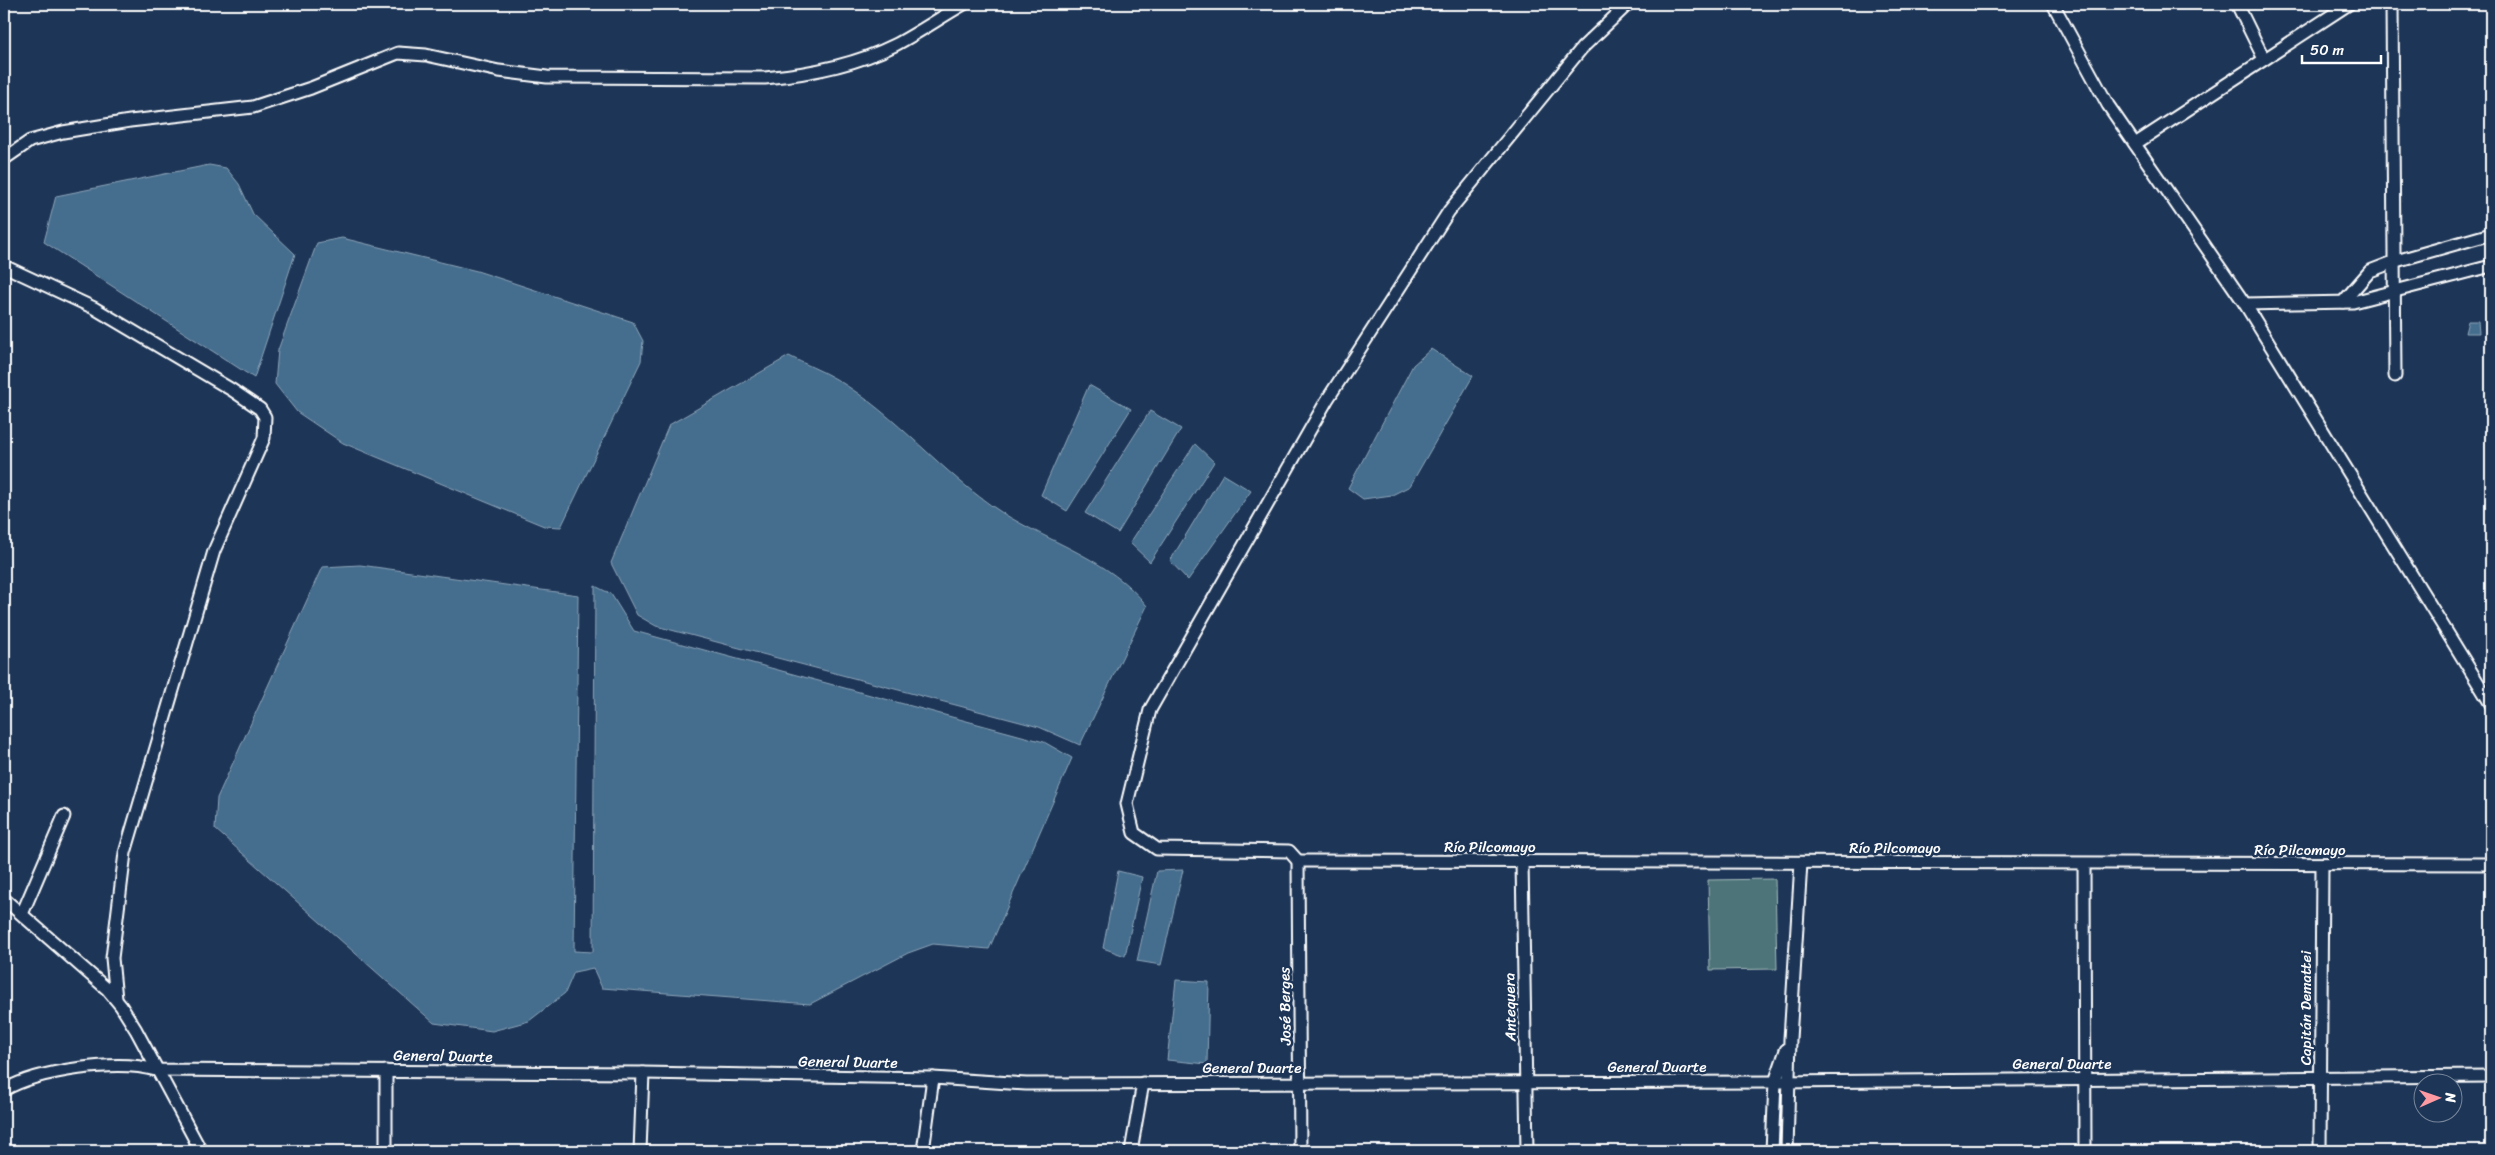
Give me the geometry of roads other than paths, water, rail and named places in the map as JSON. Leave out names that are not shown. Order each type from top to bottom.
[{"type":"street","points":[[4,159],[30,141],[63,132],[130,121],[253,107],[311,88],[398,53],[426,55],[499,71],[547,77],[765,78],[794,75],[856,60],[894,46],[964,4]]},
{"type":"street","points":[[1298,861],[1289,851],[1157,849],[1134,833],[1127,804],[1150,710],[1327,400],[1448,211],[1582,48],[1628,4]]},
{"type":"street","points":[[2053,4],[2108,105],[2244,304],[2491,704]]},
{"type":"street","points":[[2237,4],[2264,59]]},
{"type":"street","points":[[2135,144],[2349,4]]},
{"type":"street","points":[[2392,4],[2396,376]]},
{"type":"street","points":[[2343,302],[2370,272],[2396,261],[2491,234]]},
{"type":"street","points":[[4,266],[94,308],[232,390],[260,409],[265,417],[264,438],[214,551],[125,853],[112,958],[116,999]]},
{"type":"street","points":[[2244,304],[2343,302],[2372,299],[2491,266]]},
{"type":"street","points":[[22,914],[64,816]]},
{"type":"street","name":"Río Pilcomayo","points":[[1298,861],[2491,864]]},
{"type":"street","name":"José Berges","points":[[1298,861],[1300,1151]]},
{"type":"street","name":"Antequera","points":[[1522,862],[1527,1151]]},
{"type":"street","points":[[1787,1151],[1790,1039],[1802,863]]},
{"type":"street","points":[[2084,864],[2085,1151]]},
{"type":"street","name":"Capitán Demattei","points":[[2320,1151],[2322,865]]},
{"type":"street","points":[[4,898],[116,999],[136,1030],[200,1151]]},
{"type":"street","points":[[1772,1151],[1774,1082],[1790,1039]]},
{"type":"street","name":"General Duarte","points":[[4,1090],[16,1083],[52,1072],[139,1065],[156,1070],[643,1073],[933,1078],[1026,1084],[1788,1082],[2491,1076]]},
{"type":"street","points":[[386,1071],[386,1151]]},
{"type":"street","points":[[640,1151],[643,1073]]},
{"type":"street","points":[[923,1151],[933,1078]]},
{"type":"street","points":[[1131,1151],[1143,1083]]},
{"type":"water","points":[[209,165],[226,168],[239,184],[253,214],[295,254],[254,378],[44,242],[56,196]]},
{"type":"water","points":[[342,238],[477,271],[633,322],[643,341],[641,361],[561,527],[544,526],[343,443],[297,412],[275,384],[278,350],[317,243]]},
{"type":"water","points":[[2468,321],[2478,321],[2479,333],[2465,333]]},
{"type":"water","points":[[1431,349],[1473,376],[1410,486],[1392,495],[1363,499],[1348,488],[1413,365]]},
{"type":"water","points":[[789,356],[830,376],[858,393],[979,497],[1020,523],[1097,564],[1132,590],[1147,606],[1080,745],[1039,727],[656,626],[637,615],[611,563],[669,425]]},
{"type":"water","points":[[1089,385],[1131,409],[1067,511],[1041,495]]},
{"type":"water","points":[[1150,411],[1181,429],[1118,533],[1085,513]]},
{"type":"water","points":[[1195,444],[1214,462],[1150,562],[1130,543]]},
{"type":"water","points":[[1223,474],[1251,491],[1188,580],[1170,561]]},
{"type":"water","points":[[360,565],[578,595],[574,951],[593,952],[595,586],[611,594],[634,631],[1044,742],[1072,758],[989,949],[933,944],[908,953],[810,1004],[602,988],[593,968],[574,972],[565,993],[529,1021],[492,1031],[434,1023],[215,829],[217,798],[322,567]]},
{"type":"water","points":[[1183,870],[1161,965],[1137,961],[1157,871]]},
{"type":"water","points":[[1118,871],[1142,877],[1125,956],[1103,948]]},
{"type":"water","points":[[1176,980],[1209,982],[1207,1064],[1167,1060]]}]
